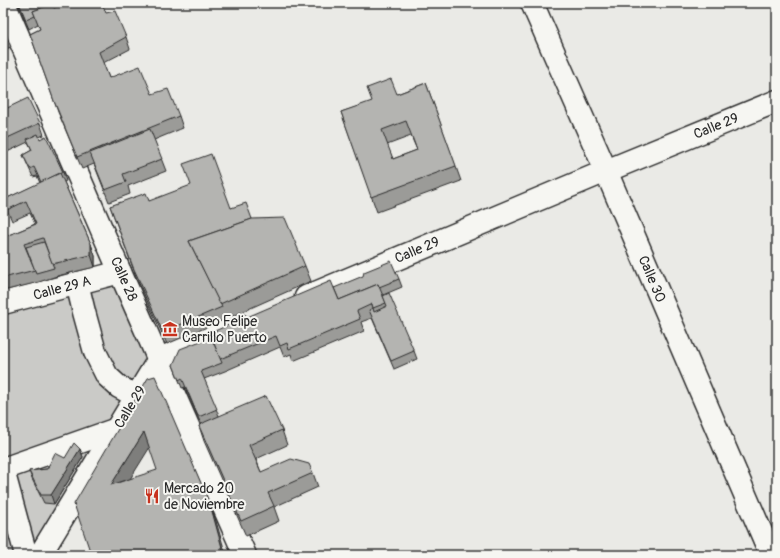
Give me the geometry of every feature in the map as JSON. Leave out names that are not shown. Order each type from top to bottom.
[{"type":"main road","name":"Calle 28","points":[[4,3],[120,272],[245,555]]},
{"type":"main road","name":"Calle 30","points":[[532,3],[771,555]]},
{"type":"main road","name":"Calle 29","points":[[291,303],[777,102]]},
{"type":"main road","name":"Calle 29 A","points":[[3,303],[120,272]]},
{"type":"main road","points":[[77,283],[95,352],[107,376],[119,387],[136,396]]},
{"type":"main road","points":[[159,358],[254,319]]},
{"type":"main road","name":"Calle 29","points":[[40,555],[159,358]]},
{"type":"main road","points":[[26,555],[3,470],[117,429]]},
{"type":"shaded area","points":[[120,272],[159,359],[40,555],[3,555],[3,303]]},
{"type":"building","points":[[19,3],[61,3],[53,7],[52,4],[33,11],[35,16],[26,20]]},
{"type":"building","points":[[62,3],[102,3],[106,13],[115,11],[126,37],[99,52],[109,78],[140,66],[152,94],[168,89],[179,116],[77,157],[54,101],[30,34],[40,29],[33,11],[52,4],[54,8],[63,4]]},
{"type":"building","points":[[391,79],[397,94],[426,83],[456,166],[371,197],[341,112],[372,101],[367,88]],"holes":[[[406,121],[417,150],[393,159],[382,130]]]},
{"type":"building","points":[[28,98],[40,123],[3,140],[3,110]]},
{"type":"building","points":[[150,129],[162,159],[123,174],[126,182],[105,190],[90,153]]},
{"type":"building","points":[[38,134],[40,139],[46,136],[63,172],[41,182],[34,167],[30,169],[23,155],[32,150],[27,139]]},
{"type":"building","points":[[211,154],[231,208],[246,203],[252,219],[189,241],[222,307],[163,332],[133,267],[110,206],[146,193],[149,201],[191,185],[183,164]]},
{"type":"building","points":[[60,173],[91,244],[91,255],[52,264],[43,238],[24,244],[35,270],[3,278],[3,237],[36,224],[26,201],[7,210],[3,200]]},
{"type":"building","points":[[285,218],[305,266],[220,304],[189,241],[252,219]]},
{"type":"building","points":[[44,242],[54,268],[36,273],[26,247]]},
{"type":"building","points":[[391,261],[399,279],[379,287],[378,284],[339,300],[334,288],[363,276],[364,272]]},
{"type":"building","points":[[331,281],[339,300],[378,284],[386,303],[373,308],[372,304],[357,311],[360,319],[289,349],[287,343],[280,346],[276,336],[220,359],[210,333]]},
{"type":"building","points":[[389,293],[414,351],[391,361],[369,310],[373,308],[374,312],[387,306],[383,296]]},
{"type":"building","points":[[211,337],[222,363],[201,371],[217,409],[198,416],[182,378],[179,380],[173,365],[180,349]]},
{"type":"building","points":[[155,376],[210,504],[224,555],[88,555],[91,554],[74,504],[148,378]],"holes":[[[144,432],[157,470],[111,485]]]},
{"type":"building","points":[[266,396],[282,430],[249,445],[261,472],[291,459],[309,464],[313,473],[268,493],[274,506],[241,521],[199,426]]},
{"type":"building","points":[[74,443],[80,449],[51,495],[41,495],[29,471],[47,469],[55,453],[65,458]]},
{"type":"place","name":"Museo Felipe Carrillo Puerto","points":[[170,329]]},
{"type":"place","name":"Mercado 20 de Noviembre","points":[[152,496]]}]
